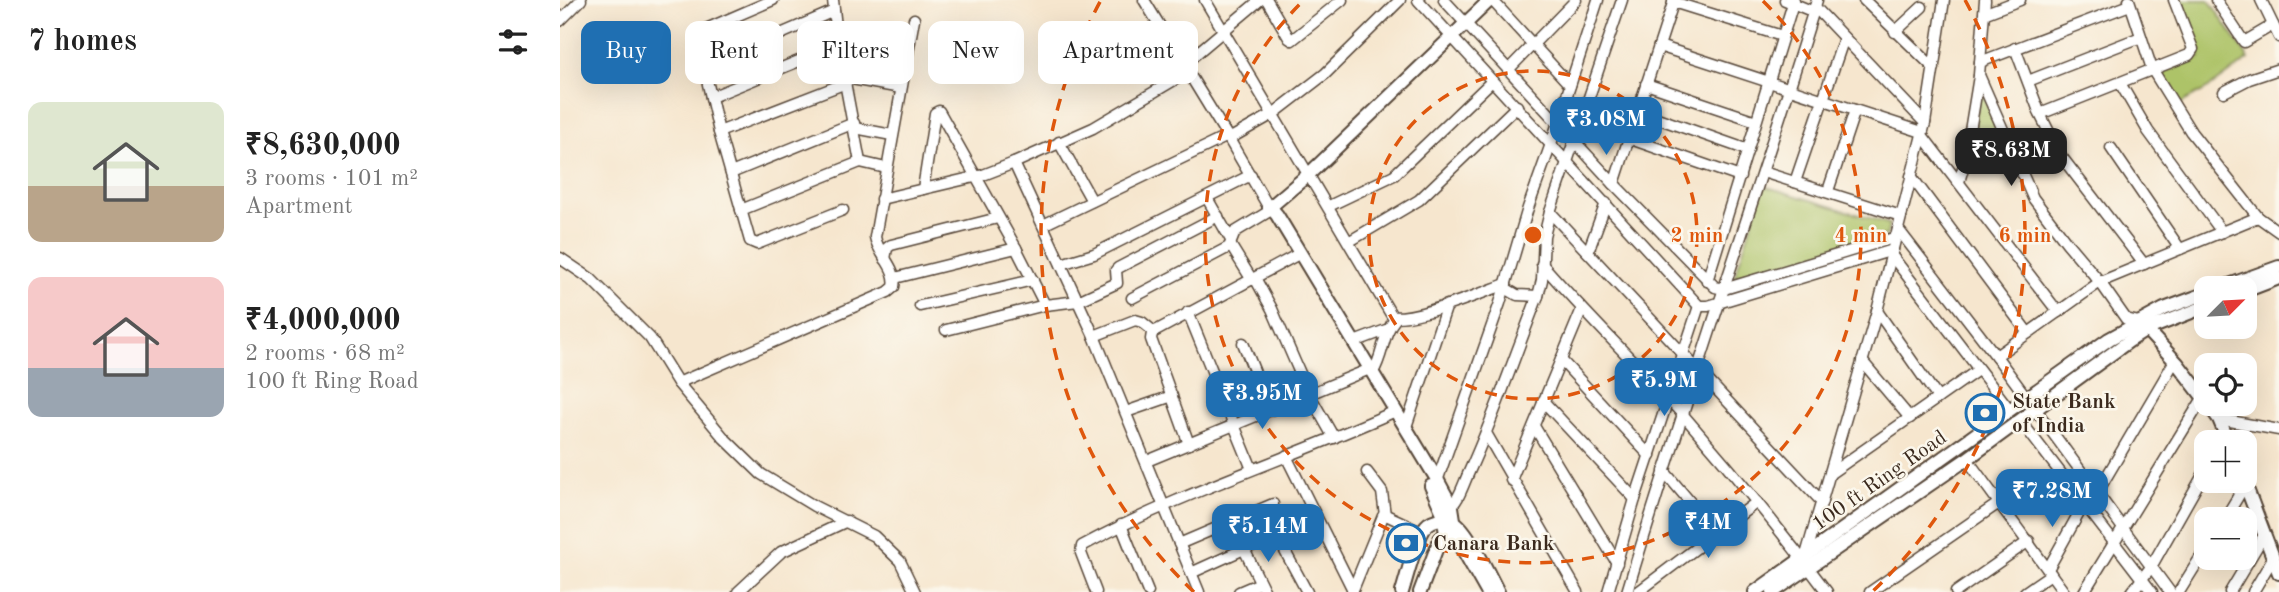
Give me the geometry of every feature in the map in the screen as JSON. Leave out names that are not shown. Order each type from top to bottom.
[{"type":"main road","points":[[1269,210],[1491,0]]},
{"type":"main road","points":[[1269,210],[1272,209],[1278,215],[1435,486]]},
{"type":"main road","points":[[1269,210],[1295,256],[1406,427],[1448,515],[1451,536],[1487,592]]},
{"type":"main road","points":[[2254,276],[2279,267]]},
{"type":"main road","points":[[2258,286],[2279,278]]},
{"type":"main road","name":"100 ft Ring Road","points":[[1755,592],[1967,459],[2020,419],[2031,404],[2109,339],[2144,326],[2164,310],[2194,298]]},
{"type":"main road","points":[[2194,310],[2144,326],[2194,386]]},
{"type":"main road","name":"100 ft Ring Road","points":[[1776,591],[1805,560],[2010,410],[2031,404]]},
{"type":"main road","points":[[2217,416],[2222,430]]},
{"type":"main road","points":[[2248,493],[2279,573]]},
{"type":"main road","points":[[1402,592],[1423,532],[1431,521],[1448,515]]},
{"type":"main road","points":[[1448,515],[1464,531],[1498,592]]},
{"type":"main road","points":[[1421,591],[1437,545],[1451,536]]},
{"type":"street","points":[[560,21],[581,0]]},
{"type":"street","points":[[741,0],[745,13]]},
{"type":"street","points":[[726,21],[773,0]]},
{"type":"street","points":[[1144,0],[1157,21]]},
{"type":"street","points":[[1205,0],[1350,241],[1389,313],[1396,318]]},
{"type":"street","points":[[1198,55],[1223,29],[1260,0]]},
{"type":"street","points":[[1267,0],[1292,40],[1342,0]]},
{"type":"street","points":[[1043,225],[1273,114],[1336,65],[1400,0]]},
{"type":"street","points":[[1418,0],[1567,160],[1713,323]]},
{"type":"street","points":[[1444,0],[1614,184],[1715,287],[1724,289],[1897,233]]},
{"type":"street","points":[[1491,0],[1570,85]]},
{"type":"street","points":[[1508,70],[1576,0]]},
{"type":"street","points":[[1435,486],[1506,286],[1528,208],[1598,0]]},
{"type":"street","points":[[1448,515],[1486,433],[1538,296],[1542,280],[1544,236],[1550,212],[1622,0]]},
{"type":"street","points":[[1864,0],[1934,68]]},
{"type":"street","points":[[1805,560],[1877,311],[1923,130],[1944,0]]},
{"type":"street","points":[[1959,182],[1979,75],[1986,0]]},
{"type":"street","points":[[1986,13],[2020,0]]},
{"type":"street","points":[[2040,114],[2192,52],[2174,0]]},
{"type":"street","points":[[2216,0],[2244,42],[2273,25]]},
{"type":"street","points":[[2261,0],[2279,37]]},
{"type":"street","points":[[1614,184],[1674,1],[1782,36]]},
{"type":"street","points":[[1707,281],[1769,82],[1791,1],[1815,6],[1923,130],[2058,312]]},
{"type":"street","points":[[1980,62],[2129,3],[2152,69],[2191,132],[2258,217],[2279,232]]},
{"type":"street","points":[[783,29],[833,5]]},
{"type":"street","points":[[1627,592],[1815,6]]},
{"type":"street","points":[[1895,32],[1922,7]]},
{"type":"street","points":[[678,383],[888,292],[894,287],[895,278],[879,251],[875,237],[914,19]]},
{"type":"street","points":[[2028,81],[2141,37]]},
{"type":"street","points":[[1795,182],[1844,38]]},
{"type":"street","points":[[1659,46],[1923,130]]},
{"type":"street","points":[[2015,48],[2040,114],[2061,156],[2144,264]]},
{"type":"street","points":[[711,97],[797,62]]},
{"type":"street","points":[[2224,92],[2249,79],[2279,69]]},
{"type":"street","points":[[1979,75],[2033,198],[2126,319],[2144,326]]},
{"type":"street","points":[[1329,206],[1394,175],[1492,81]]},
{"type":"street","points":[[2120,83],[2148,131],[2222,232]]},
{"type":"street","points":[[708,84],[750,241],[754,244],[843,209]]},
{"type":"street","points":[[719,132],[839,84]]},
{"type":"street","points":[[847,84],[860,162]]},
{"type":"street","points":[[870,84],[901,88]]},
{"type":"street","points":[[881,199],[976,176],[1014,163],[1094,128],[1161,84]]},
{"type":"street","points":[[1132,298],[1231,243],[1235,232],[1269,210],[1196,84]]},
{"type":"street","points":[[1646,84],[1756,121]]},
{"type":"street","points":[[1350,241],[1419,200],[1517,106]]},
{"type":"street","points":[[1828,191],[1855,110]]},
{"type":"street","points":[[923,189],[937,111],[941,112],[1045,305]]},
{"type":"street","points":[[1637,111],[1748,150]]},
{"type":"street","points":[[731,173],[855,125],[892,135]]},
{"type":"street","points":[[1628,138],[1740,177]]},
{"type":"street","points":[[1059,142],[1092,201]]},
{"type":"street","points":[[2110,148],[2180,249]]},
{"type":"street","points":[[741,210],[860,162],[886,168]]},
{"type":"street","points":[[1014,163],[1094,336],[1199,592]]},
{"type":"street","points":[[1763,172],[1901,216]]},
{"type":"street","points":[[1061,264],[1094,254],[1251,175]]},
{"type":"street","points":[[1911,176],[2028,333]]},
{"type":"street","points":[[1207,198],[1272,309],[1309,394],[1334,438]]},
{"type":"street","points":[[1588,252],[1606,203]]},
{"type":"street","points":[[1550,212],[1822,502]]},
{"type":"street","points":[[946,330],[1045,305],[1078,300],[1117,283],[1118,268],[1217,216]]},
{"type":"street","points":[[1996,356],[2100,282],[2258,217]]},
{"type":"street","points":[[884,259],[887,248],[891,245],[998,218]]},
{"type":"street","points":[[1897,233],[1996,356],[2170,592]]},
{"type":"street","points":[[895,278],[1016,248]]},
{"type":"street","points":[[1701,307],[1892,253]]},
{"type":"street","points":[[1892,253],[2010,410]]},
{"type":"street","points":[[1189,444],[1151,339],[1153,331],[1295,256]]},
{"type":"street","points":[[560,258],[591,279],[650,338],[678,383],[724,438],[761,474],[814,506],[874,536],[900,561],[915,592]]},
{"type":"street","points":[[1542,264],[1683,415],[1805,560],[1827,592]]},
{"type":"street","points":[[920,306],[1033,280]]},
{"type":"street","points":[[1506,286],[1517,295],[1538,296]]},
{"type":"street","points":[[1146,461],[1369,371],[1381,357],[1386,330],[1396,318],[1506,286]]},
{"type":"street","points":[[1406,427],[1447,304]]},
{"type":"street","points":[[1608,592],[1635,499],[1701,307]]},
{"type":"street","points":[[1511,480],[1582,309]]},
{"type":"street","points":[[1877,311],[1938,398]]},
{"type":"street","points":[[1188,312],[1252,469]]},
{"type":"street","points":[[1094,336],[1135,320],[1153,331]]},
{"type":"street","points":[[1354,342],[1386,330]]},
{"type":"street","points":[[1243,343],[1270,410]]},
{"type":"street","points":[[1561,360],[1650,456]]},
{"type":"street","points":[[1862,361],[1910,418]]},
{"type":"street","points":[[2097,493],[2174,362]]},
{"type":"street","points":[[1831,473],[1978,370]]},
{"type":"street","points":[[1126,412],[1172,396]]},
{"type":"street","points":[[1544,401],[1635,499]]},
{"type":"street","points":[[1096,592],[1081,548],[1121,525],[1164,506],[1391,413]]},
{"type":"street","points":[[2084,592],[2196,416]]},
{"type":"street","points":[[2020,419],[2152,592]]},
{"type":"street","points":[[2219,419],[2279,430]]},
{"type":"street","points":[[1534,426],[1617,563]]},
{"type":"street","points":[[1486,433],[1578,592]]},
{"type":"street","points":[[1286,456],[1352,591]]},
{"type":"street","points":[[1967,459],[2064,592]]},
{"type":"street","points":[[1834,460],[1847,462]]},
{"type":"street","points":[[1664,471],[1717,534]]},
{"type":"street","points":[[1352,591],[1385,515],[1382,492],[1367,472]]},
{"type":"street","points":[[2132,592],[2151,567],[2194,491]]},
{"type":"street","points":[[1638,592],[1757,502]]},
{"type":"street","points":[[1870,592],[1999,503]]},
{"type":"street","points":[[1179,544],[1273,504]]},
{"type":"street","points":[[2025,592],[2050,571],[2084,504]]},
{"type":"street","points":[[1385,515],[1423,532]]},
{"type":"street","points":[[738,592],[781,552],[847,521]]},
{"type":"street","points":[[1121,525],[1148,592]]},
{"type":"street","points":[[2230,592],[2264,535]]},
{"type":"street","points":[[1191,573],[1244,549],[1278,538],[1307,592]]},
{"type":"street","points":[[1956,592],[2029,541]]},
{"type":"street","points":[[1240,592],[1263,587],[1244,549]]},
{"type":"street","points":[[2253,592],[2273,558]]},
{"type":"street","points":[[2179,592],[2194,568]]},
{"type":"green space","points":[[2177,0],[2209,0],[2249,59],[2212,86],[2178,105],[2160,74],[2200,57]]},
{"type":"green space","points":[[1981,87],[2002,138],[1971,145]]},
{"type":"green space","points":[[1764,186],[1889,224],[1887,235],[1734,278]]},
{"type":"place","name":"State Bank of India","points":[[1985,413]]},
{"type":"place","name":"Canara Bank","points":[[1406,543]]}]
